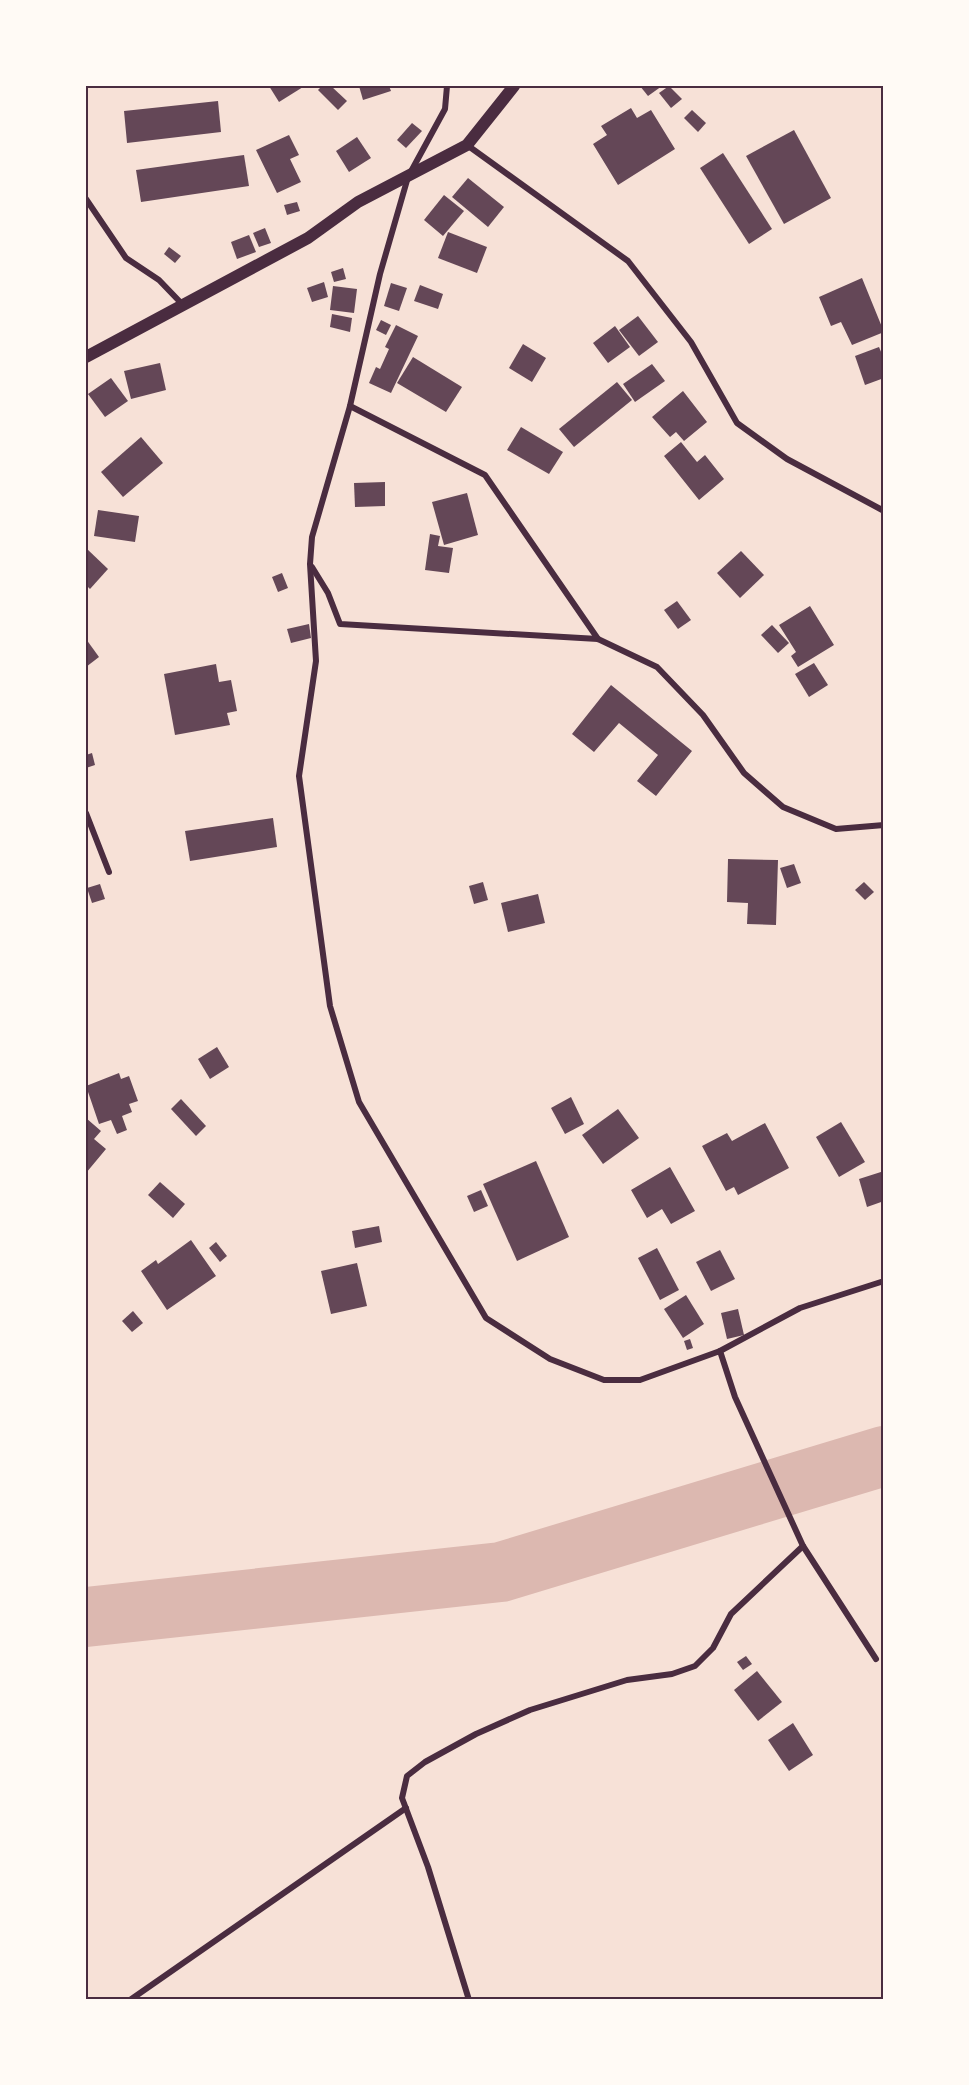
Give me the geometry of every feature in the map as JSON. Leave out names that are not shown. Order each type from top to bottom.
[{"type":"main road","points":[[86,357],[308,238],[358,202],[467,145],[514,86]]},
{"type":"street","points":[[447,86],[445,109],[408,177],[380,273],[350,406],[312,537],[310,564],[316,661],[299,776],[330,1006],[358,1102],[486,1318],[550,1359],[604,1380],[640,1380],[720,1351],[800,1308],[884,1281]]},
{"type":"street","points":[[467,145],[628,261],[692,342],[737,423],[788,459],[884,511]]},
{"type":"street","points":[[86,199],[126,258],[159,280],[183,305]]},
{"type":"street","points":[[350,406],[485,475],[598,639]]},
{"type":"street","points":[[310,564],[328,593],[340,624],[598,639],[657,667],[703,715],[744,773],[783,807],[836,829],[884,825]]},
{"type":"street","points":[[86,813],[109,873]]},
{"type":"street","points":[[720,1351],[735,1397],[803,1546],[876,1659]]},
{"type":"street","points":[[469,2000],[428,1867],[402,1798],[406,1776],[425,1762],[476,1734],[530,1710],[627,1680],[672,1674],[696,1666],[713,1648],[731,1614],[803,1546]]},
{"type":"street","points":[[130,2000],[406,1808]]},
{"type":"building","points":[[269,86],[302,86],[303,87],[279,102]]},
{"type":"building","points":[[322,86],[331,86],[347,101],[338,110],[318,90]]},
{"type":"building","points":[[359,86],[389,86],[391,91],[363,100]]},
{"type":"building","points":[[640,86],[662,86],[648,96]]},
{"type":"building","points":[[669,86],[682,99],[671,108],[659,93]]},
{"type":"building","points":[[218,101],[221,132],[127,143],[124,111]]},
{"type":"building","points":[[631,108],[637,118],[651,110],[675,149],[618,185],[593,144],[607,135],[601,126]]},
{"type":"building","points":[[692,110],[706,123],[698,132],[684,118]]},
{"type":"building","points":[[412,123],[422,131],[406,148],[397,140]]},
{"type":"building","points":[[794,130],[831,198],[784,224],[746,156]]},
{"type":"building","points":[[289,135],[299,155],[290,159],[301,182],[277,193],[256,150]]},
{"type":"building","points":[[357,137],[371,158],[349,172],[336,151]]},
{"type":"building","points":[[723,153],[772,229],[749,244],[700,168]]},
{"type":"building","points":[[244,155],[249,186],[141,202],[136,170]]},
{"type":"building","points":[[468,178],[504,207],[488,227],[452,197]]},
{"type":"building","points":[[444,195],[464,211],[443,236],[424,220]]},
{"type":"building","points":[[297,202],[300,211],[287,215],[284,205]]},
{"type":"building","points":[[265,228],[271,243],[259,247],[253,233]]},
{"type":"building","points":[[448,232],[487,247],[477,273],[438,258]]},
{"type":"building","points":[[249,235],[256,252],[237,259],[231,242]]},
{"type":"building","points":[[169,247],[181,256],[175,263],[164,254]]},
{"type":"building","points":[[343,268],[346,279],[334,282],[331,272]]},
{"type":"building","points":[[862,278],[884,332],[852,345],[841,322],[831,326],[819,297]]},
{"type":"building","points":[[324,282],[328,297],[312,302],[307,288]]},
{"type":"building","points":[[391,283],[407,288],[399,311],[384,306]]},
{"type":"building","points":[[420,285],[443,294],[438,309],[414,301]]},
{"type":"building","points":[[333,286],[357,289],[354,313],[330,310]]},
{"type":"building","points":[[332,314],[352,318],[350,332],[330,327]]},
{"type":"building","points":[[638,316],[658,342],[639,356],[619,330]]},
{"type":"building","points":[[381,320],[391,325],[386,335],[376,330]]},
{"type":"building","points":[[396,325],[418,336],[391,393],[369,383],[376,367],[380,369],[389,349],[385,347]]},
{"type":"building","points":[[615,326],[630,347],[608,363],[593,343]]},
{"type":"building","points":[[523,344],[546,358],[532,382],[509,368]]},
{"type":"building","points":[[879,347],[884,359],[884,378],[865,385],[855,356]]},
{"type":"building","points":[[413,357],[462,387],[446,412],[397,383]]},
{"type":"building","points":[[160,363],[166,390],[131,399],[124,371]]},
{"type":"building","points":[[652,364],[665,381],[635,402],[623,384]]},
{"type":"building","points":[[111,378],[128,401],[105,417],[88,394]]},
{"type":"building","points":[[617,382],[632,400],[574,447],[559,429]]},
{"type":"building","points":[[683,391],[707,422],[684,441],[676,432],[670,437],[652,417]]},
{"type":"building","points":[[521,427],[563,452],[549,474],[507,450]]},
{"type":"building","points":[[141,437],[163,463],[123,497],[101,472]]},
{"type":"building","points":[[681,442],[697,462],[705,455],[724,479],[699,500],[664,456]]},
{"type":"building","points":[[385,482],[385,506],[355,507],[354,483]]},
{"type":"building","points":[[467,493],[478,535],[444,545],[432,502]]},
{"type":"building","points":[[98,510],[139,516],[135,542],[94,536]]},
{"type":"building","points":[[430,534],[440,536],[438,546],[453,548],[449,573],[425,570]]},
{"type":"building","points":[[86,548],[108,569],[90,589],[86,585]]},
{"type":"building","points":[[741,551],[764,575],[740,598],[717,573]]},
{"type":"building","points":[[282,573],[288,588],[278,592],[272,577]]},
{"type":"building","points":[[677,601],[691,620],[678,629],[664,610]]},
{"type":"building","points":[[810,606],[834,645],[798,667],[791,656],[796,652],[779,625]]},
{"type":"building","points":[[309,624],[311,638],[291,643],[287,629]]},
{"type":"building","points":[[772,625],[789,643],[778,653],[761,635]]},
{"type":"building","points":[[86,639],[99,657],[86,667]]},
{"type":"building","points":[[814,663],[828,685],[809,697],[795,674]]},
{"type":"building","points":[[216,664],[219,682],[231,680],[237,711],[227,713],[230,725],[175,735],[164,674]]},
{"type":"building","points":[[611,685],[692,751],[656,796],[637,781],[658,755],[619,723],[594,752],[572,734]]},
{"type":"building","points":[[92,753],[95,765],[86,768],[86,755]]},
{"type":"building","points":[[273,818],[277,847],[190,861],[185,831]]},
{"type":"building","points":[[728,859],[778,860],[776,925],[747,924],[748,903],[727,902]]},
{"type":"building","points":[[794,864],[801,883],[787,888],[780,868]]},
{"type":"building","points":[[483,882],[488,900],[474,904],[469,886]]},
{"type":"building","points":[[864,882],[874,892],[865,900],[855,890]]},
{"type":"building","points":[[100,884],[105,899],[92,903],[87,888]]},
{"type":"building","points":[[538,894],[545,923],[508,932],[501,903]]},
{"type":"building","points":[[217,1047],[229,1067],[210,1079],[198,1059]]},
{"type":"building","points":[[119,1073],[121,1079],[129,1076],[138,1101],[129,1104],[132,1112],[122,1116],[127,1130],[117,1134],[111,1120],[99,1124],[86,1086]]},
{"type":"building","points":[[571,1097],[584,1124],[565,1134],[551,1108]]},
{"type":"building","points":[[181,1099],[206,1126],[196,1136],[171,1109]]},
{"type":"building","points":[[618,1109],[639,1138],[603,1164],[582,1135]]},
{"type":"building","points":[[86,1118],[101,1131],[94,1139],[106,1149],[86,1173]]},
{"type":"building","points":[[841,1122],[865,1162],[839,1177],[816,1137]]},
{"type":"building","points":[[765,1123],[789,1168],[738,1195],[734,1187],[726,1191],[702,1146],[727,1133],[732,1141]]},
{"type":"building","points":[[536,1161],[569,1237],[517,1261],[483,1184]]},
{"type":"building","points":[[670,1167],[695,1211],[671,1224],[662,1209],[647,1218],[631,1190]]},
{"type":"building","points":[[884,1171],[884,1201],[867,1207],[859,1179]]},
{"type":"building","points":[[160,1182],[185,1204],[173,1218],[148,1195]]},
{"type":"building","points":[[481,1190],[488,1206],[474,1212],[467,1196]]},
{"type":"building","points":[[379,1226],[382,1242],[355,1248],[352,1231]]},
{"type":"building","points":[[191,1240],[216,1276],[167,1310],[141,1271],[156,1260],[158,1264]]},
{"type":"building","points":[[216,1242],[227,1256],[220,1262],[209,1248]]},
{"type":"building","points":[[657,1248],[679,1290],[660,1300],[638,1258]]},
{"type":"building","points":[[720,1250],[735,1279],[711,1291],[696,1262]]},
{"type":"building","points":[[357,1263],[367,1306],[331,1314],[321,1271]]},
{"type":"building","points":[[686,1295],[704,1324],[683,1338],[664,1309]]},
{"type":"building","points":[[738,1309],[744,1335],[727,1339],[721,1313]]},
{"type":"building","points":[[133,1311],[143,1323],[132,1332],[122,1321]]},
{"type":"building","points":[[690,1339],[693,1348],[687,1350],[684,1341]]},
{"type":"building","points":[[746,1656],[752,1664],[743,1670],[737,1662]]},
{"type":"building","points":[[757,1671],[782,1702],[758,1721],[734,1690]]},
{"type":"building","points":[[793,1723],[813,1755],[789,1771],[768,1740]]},
{"type":"waterway","points":[[86,1617],[501,1572],[884,1456]]}]
